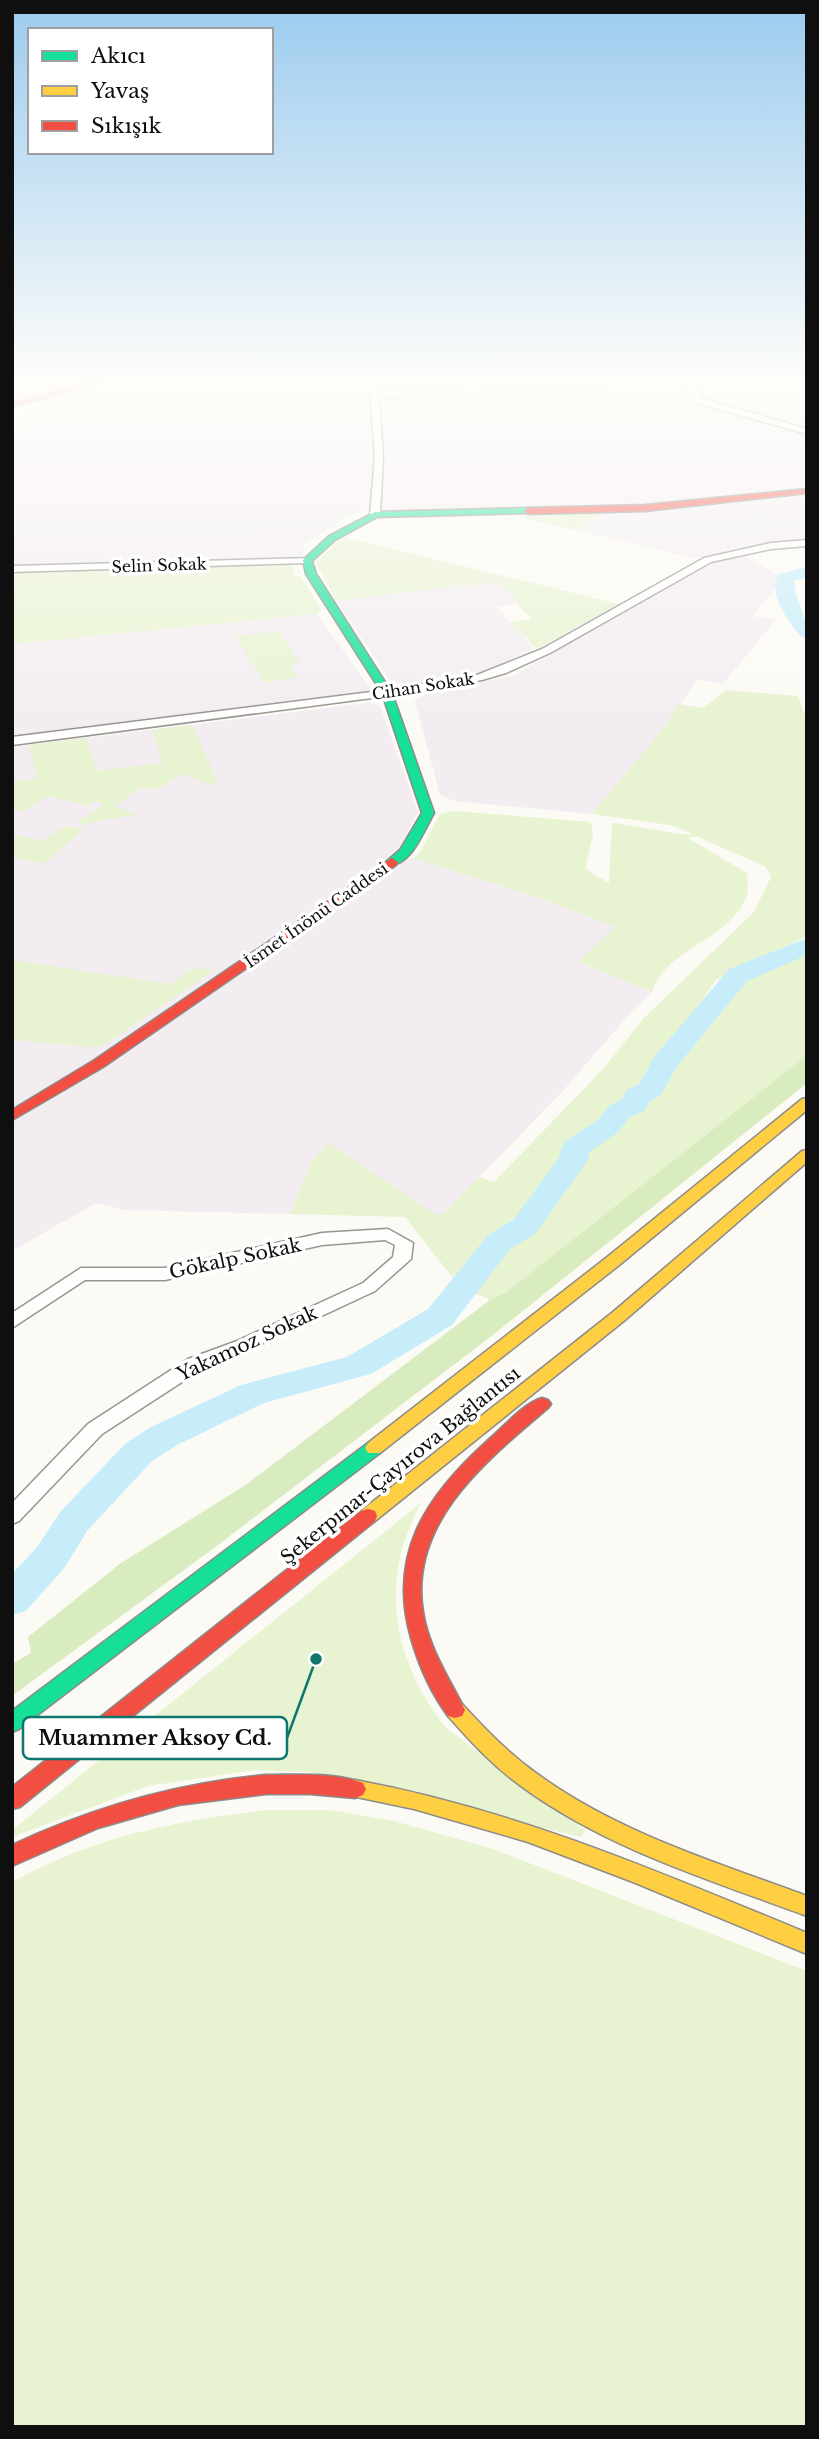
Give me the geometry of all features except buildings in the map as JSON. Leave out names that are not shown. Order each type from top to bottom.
[{"type":"main road","points":[[307,560],[332,538],[375,514],[645,508],[799,492]]},
{"type":"main road","name":"İsmet İnönü Caddesi","points":[[12,1116],[97,1063],[373,878],[405,852],[428,813],[387,693],[311,574],[307,560]]},
{"type":"main road","name":"Şekerpınar-Çayırova Bağlantısı","points":[[12,1723],[377,1447],[583,1286],[807,1102]]},
{"type":"main road","name":"Şekerpınar-Çayırova Bağlantısı","points":[[12,1800],[619,1316],[807,1154]]},
{"type":"main road","points":[[609,1346],[714,1235]]},
{"type":"main road","points":[[551,1397],[453,1486],[428,1520],[411,1572],[411,1599],[428,1668],[450,1709],[483,1747],[519,1777],[588,1817],[807,1906]]},
{"type":"main road","points":[[12,1856],[45,1838],[144,1802],[233,1789],[332,1787],[438,1805],[516,1831],[807,1944]]},
{"type":"street","points":[[375,514],[377,492]]},
{"type":"street","name":"Cihan Sokak","points":[[12,741],[387,693],[502,671],[546,651],[708,559],[771,546],[807,543]]},
{"type":"street","name":"Selin Sokak","points":[[12,569],[307,560]]},
{"type":"street","name":"Gökalp Sokak","points":[[12,1322],[81,1274],[165,1274],[322,1239],[388,1234]]},
{"type":"street","name":"Yakamoz Sokak","points":[[12,1516],[95,1429],[195,1364],[244,1345],[369,1287],[402,1258],[404,1243],[388,1234]]},
{"type":"shaded area","points":[[12,492],[807,492],[807,540],[769,543],[694,558],[578,531],[586,522],[603,513],[365,510],[347,517],[304,545],[302,558],[12,566]]},
{"type":"shaded area","points":[[745,556],[783,578],[753,616],[775,620],[723,684],[697,680],[666,725],[592,814],[454,801],[440,795],[415,701],[427,692],[513,676],[714,562]]},
{"type":"shaded area","points":[[498,582],[522,603],[497,607],[533,648],[485,673],[407,685],[392,683],[336,601]]},
{"type":"shaded area","points":[[317,614],[373,692],[12,736],[12,644]]},
{"type":"shaded area","points":[[368,703],[380,706],[418,812],[398,850],[223,972],[373,878],[412,858],[545,900],[616,927],[578,962],[652,992],[631,1012],[563,1091],[443,1214],[435,1214],[311,1162],[290,1214],[126,1210],[96,1203],[12,1251],[12,747]]},
{"type":"green space","points":[[604,513],[586,522],[578,531],[519,517]]},
{"type":"green space","points":[[343,537],[619,604],[537,649],[510,622],[532,619],[517,604],[521,603],[498,582],[336,601],[316,562]]},
{"type":"green space","points":[[292,563],[295,576],[301,577],[321,610],[317,614],[12,644],[12,571]]},
{"type":"green space","points":[[279,631],[300,663],[290,665],[297,677],[264,683],[235,636]]},
{"type":"green space","points":[[726,690],[798,696],[807,721],[807,936],[716,980],[646,1079],[635,1087],[626,1100],[569,1145],[528,1208],[493,1233],[453,1278],[405,1217],[290,1214],[311,1162],[329,1143],[435,1214],[443,1214],[479,1177],[494,1182],[604,1068],[644,1018],[754,912],[771,877],[766,867],[696,836],[688,838],[747,873],[748,893],[728,923],[671,964],[659,977],[652,992],[578,962],[615,927],[545,900],[412,858],[419,854],[440,814],[454,811],[591,822],[593,835],[585,869],[609,883],[612,823],[693,834],[670,825],[592,814],[666,725],[678,704],[704,708]]},
{"type":"green space","points":[[192,725],[217,780],[211,785],[183,774],[155,790],[142,787],[114,807],[140,814],[82,824],[77,823],[104,804],[94,801],[87,806],[48,796],[24,812],[12,809],[12,781],[37,778],[29,745],[86,738],[97,771],[163,763],[152,730]]},
{"type":"green space","points":[[65,826],[84,829],[45,863],[12,858],[12,839],[17,835],[42,841]]},
{"type":"green space","points":[[807,952],[807,1055],[505,1293],[490,1300],[466,1289],[496,1253],[535,1225],[554,1202],[586,1150],[640,1108],[644,1099],[656,1092],[682,1049],[706,1023],[739,979]]},
{"type":"green space","points":[[12,960],[171,984],[192,968],[215,970],[103,1046],[90,1047],[12,1040]]},
{"type":"green space","points":[[807,1055],[807,1083],[498,1331],[214,1548],[12,1696],[12,1664],[31,1653],[28,1637],[121,1563],[244,1486],[490,1300],[505,1293]]},
{"type":"green space","points":[[422,1502],[408,1531],[396,1589],[397,1618],[413,1675],[446,1728],[585,1830],[581,1837],[309,1772],[254,1770],[148,1786],[12,1837],[12,1830]]},
{"type":"green space","points":[[268,1810],[331,1810],[394,1821],[493,1849],[807,1971],[807,2427],[12,2427],[12,1882],[74,1853],[136,1833],[200,1819]]},
{"type":"waterway","points":[[807,572],[785,578],[786,600],[807,632]]},
{"type":"waterway","points":[[12,1600],[51,1557],[74,1521],[139,1452],[164,1436],[253,1394],[359,1366],[440,1317],[499,1242],[525,1226],[573,1160],[575,1148],[607,1127],[620,1111],[634,1105],[637,1096],[650,1090],[665,1062],[738,975],[807,946]]},
{"type":"traffic: fast","points":[[392,862],[405,852],[428,813],[387,693],[311,574],[307,560],[332,538],[375,515],[528,511]]},
{"type":"traffic: fast","points":[[12,1723],[374,1448]]},
{"type":"traffic: slow","points":[[374,1448],[612,1262],[807,1102]]},
{"type":"traffic: slow","points":[[368,1516],[619,1316],[807,1154]]},
{"type":"traffic: slow","points":[[455,1710],[489,1748],[528,1780],[571,1807],[663,1852],[807,1906]]},
{"type":"traffic: slow","points":[[355,1789],[414,1800],[529,1833],[641,1875],[807,1944]]},
{"type":"traffic: jam","points":[[528,511],[645,508],[799,492]]},
{"type":"traffic: jam","points":[[12,1116],[98,1064],[392,862]]},
{"type":"traffic: jam","points":[[455,1710],[425,1653],[413,1612],[412,1575],[420,1541],[436,1510],[458,1481],[484,1454],[542,1404]]},
{"type":"traffic: jam","points":[[12,1800],[368,1516]]},
{"type":"traffic: jam","points":[[12,1856],[93,1821],[178,1796],[266,1784],[355,1789]]},
{"type":"place","name":"Muammer Aksoy Cd.","points":[[316,1659]]}]
